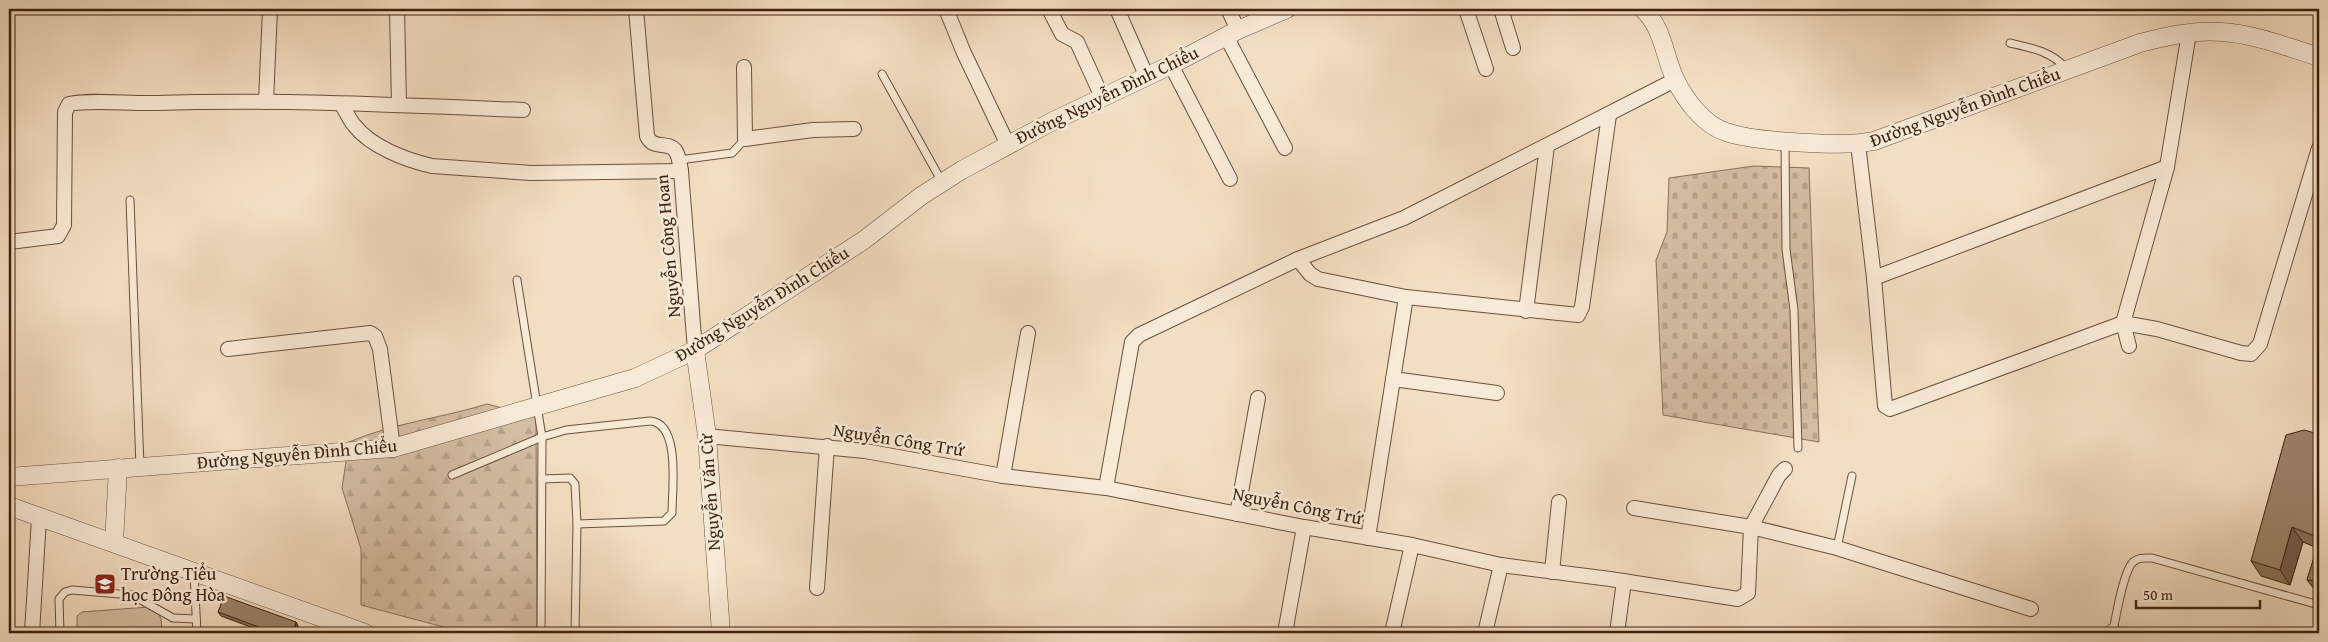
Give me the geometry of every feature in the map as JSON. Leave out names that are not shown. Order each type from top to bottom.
[{"type":"street","points":[[266,102],[270,9]]},
{"type":"street","points":[[397,9],[399,105]]},
{"type":"street","name":"Nguyễn Công Hoan","points":[[636,9],[647,136],[654,144],[670,146],[676,152],[680,165],[695,350]]},
{"type":"street","points":[[946,9],[964,53],[1008,145]]},
{"type":"street","points":[[1049,9],[1062,34],[1077,42],[1102,98]]},
{"type":"street","points":[[1117,9],[1146,75]]},
{"type":"street","points":[[1228,9],[1232,33],[1285,148]]},
{"type":"street","name":"Đường Nguyễn Đình Chiểu","points":[[9,477],[140,466],[235,462],[393,448],[635,378],[695,350],[864,240],[942,182],[1008,145],[1146,75],[1171,65],[1232,33],[1287,9]]},
{"type":"street","points":[[1466,9],[1486,69]]},
{"type":"street","points":[[1501,9],[1513,48]]},
{"type":"street","name":"Đường Nguyễn Đình Chiểu","points":[[1642,9],[1655,26],[1667,52],[1676,80],[1696,109],[1707,121],[1725,132],[1757,138],[1785,140],[1858,144],[1883,139],[2140,43],[2189,33],[2222,32],[2256,37],[2319,57]]},
{"type":"street","points":[[2129,346],[2123,323],[2167,167],[2189,33]]},
{"type":"street","points":[[1171,65],[1230,179]]},
{"type":"street","points":[[744,67],[745,139],[813,130],[854,129]]},
{"type":"street","points":[[1106,488],[1132,342],[1139,335],[1298,259],[1404,218],[1676,80]]},
{"type":"street","points":[[9,242],[58,236],[64,225],[66,112],[69,104],[77,102],[126,104],[266,102],[523,110]]},
{"type":"street","points":[[342,105],[353,124],[374,143],[416,162],[432,166],[531,173],[680,165]]},
{"type":"street","points":[[1298,259],[1310,274],[1318,278],[1406,297],[1526,312],[1578,315],[1581,312],[1609,115]]},
{"type":"street","points":[[1858,144],[1874,278],[1885,406],[1890,409],[2123,323],[2156,329],[2241,353],[2251,354],[2256,350],[2319,148]]},
{"type":"street","points":[[1526,312],[1547,146]]},
{"type":"street","points":[[1874,278],[2167,167]]},
{"type":"street","points":[[1368,538],[1406,297]]},
{"type":"street","points":[[228,349],[370,333],[376,336],[380,348],[393,448]]},
{"type":"street","points":[[1003,476],[1028,333]]},
{"type":"street","name":"Nguyễn Văn Cừ","points":[[695,350],[707,436],[721,633]]},
{"type":"street","points":[[1393,379],[1497,393]]},
{"type":"street","points":[[1237,514],[1258,398]]},
{"type":"street","name":"Nguyễn Công Trứ","points":[[707,436],[828,446],[1003,476],[1106,488],[1304,527],[1412,545],[1501,565],[1624,581],[1738,599],[1748,593],[1751,527],[1779,475],[1785,469]]},
{"type":"street","points":[[818,588],[828,446]]},
{"type":"street","points":[[114,543],[118,468]]},
{"type":"street","points":[[1552,572],[1559,502]]},
{"type":"street","points":[[9,506],[365,633]]},
{"type":"street","points":[[1634,508],[1751,527],[1837,548],[2031,610]]},
{"type":"street","points":[[32,633],[39,518]]},
{"type":"street","points":[[1285,633],[1304,527]]},
{"type":"street","points":[[1392,633],[1412,545]]},
{"type":"street","points":[[1485,633],[1501,565]]},
{"type":"street","points":[[1617,633],[1624,581]]},
{"type":"lane","points":[[2010,43],[2040,50],[2056,58],[2068,71]]},
{"type":"lane","points":[[882,74],[942,182]]},
{"type":"lane","points":[[680,165],[732,153],[745,139]]},
{"type":"lane","points":[[1785,140],[1786,250],[1794,310],[1798,448]]},
{"type":"lane","points":[[130,200],[140,466]]},
{"type":"lane","points":[[517,280],[539,407],[542,437],[541,633]]},
{"type":"lane","points":[[452,475],[542,437],[574,428],[650,421],[657,422],[668,434],[672,447],[672,513],[669,518],[664,520],[577,524]]},
{"type":"lane","points":[[1837,548],[1852,476]]},
{"type":"lane","points":[[542,479],[570,478],[575,484],[577,524],[576,633]]},
{"type":"lane","points":[[2113,632],[2123,587],[2130,566],[2140,558],[2152,558],[2319,605]]},
{"type":"lane","points":[[194,573],[197,632],[213,633]]},
{"type":"lane","points":[[60,633],[59,599],[65,592],[72,590],[132,595],[173,618],[196,618]]},
{"type":"green space","points":[[1754,166],[1809,168],[1819,442],[1663,415],[1656,260],[1667,232],[1669,178]]},
{"type":"green space","points":[[487,404],[536,417],[537,633],[466,633],[361,605],[361,549],[342,488],[349,442],[400,425]]},
{"type":"green space","points":[[148,607],[157,610],[161,619],[162,633],[77,633],[77,616],[82,612]]},
{"type":"building","points":[[2304,430],[2319,434],[2319,538],[2292,527],[2280,570],[2251,561],[2286,435]]},
{"type":"building","points":[[2319,541],[2319,581],[2307,580]]},
{"type":"building","points":[[224,596],[296,622],[293,633],[275,633],[218,612]]},
{"type":"place","name":"Trường Tiểu học Đông Hòa","points":[[105,584]]}]
